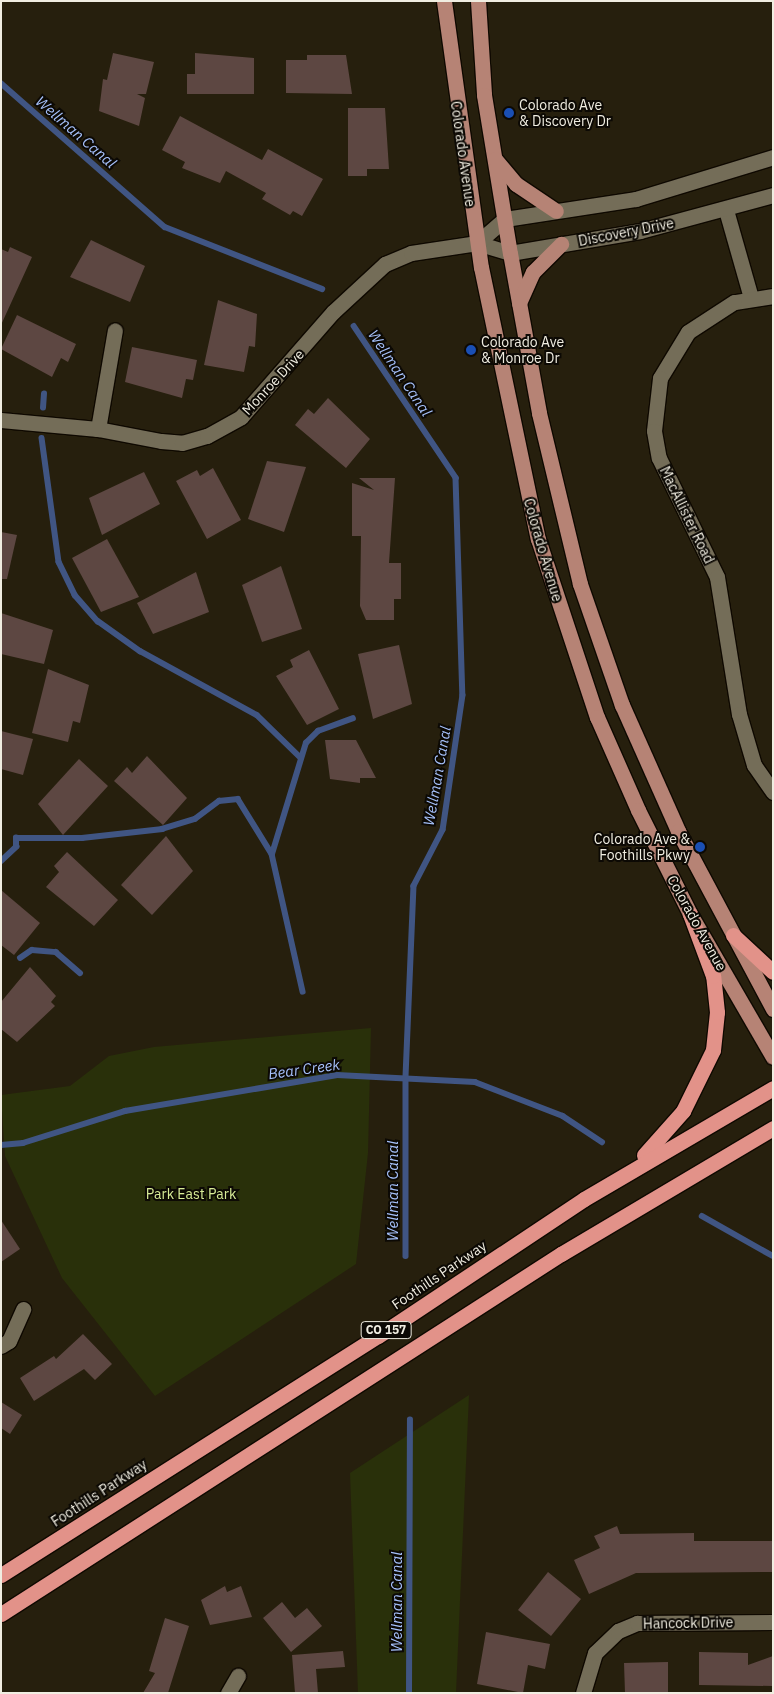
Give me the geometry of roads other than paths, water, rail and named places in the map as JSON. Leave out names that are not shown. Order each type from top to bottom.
[{"type":"highway","points":[[584,1199],[651,1149],[683,1111],[706,1071],[716,1030],[716,993],[690,914]]},
{"type":"highway","points":[[733,935],[773,972]]},
{"type":"highway","name":"Foothills Parkway","points":[[1,1575],[378,1336],[584,1199],[773,1088]]},
{"type":"highway","name":"CO 157","points":[[1,1614],[560,1254],[773,1128]]},
{"type":"main road","name":"Colorado Avenue","points":[[444,1],[477,243],[517,454],[570,641],[604,734],[690,914],[773,1057]]},
{"type":"main road","name":"Colorado Avenue","points":[[478,1],[484,95],[504,219],[539,413],[580,584],[622,705],[678,831],[773,1009]]},
{"type":"main road","points":[[495,159],[516,184],[556,211]]},
{"type":"main road","points":[[520,304],[533,272],[561,244]]},
{"type":"street","points":[[477,243],[504,219],[636,199],[773,157]]},
{"type":"street","name":"Discovery Drive","points":[[477,243],[510,253],[726,210],[773,195]]},
{"type":"street","points":[[726,210],[751,298]]},
{"type":"street","name":"Monroe Drive","points":[[1,420],[98,429],[182,443],[225,430],[305,348],[333,312],[385,264],[411,253],[477,243]]},
{"type":"street","name":"MacAllister Road","points":[[773,296],[751,298],[709,315],[672,353],[658,386],[654,431],[659,458],[716,577],[739,714],[754,765],[773,792]]},
{"type":"street","points":[[98,429],[115,330]]},
{"type":"street","points":[[1,1346],[8,1341],[23,1309]]},
{"type":"street","name":"Hancock Drive","points":[[583,1693],[595,1653],[618,1631],[636,1623],[773,1622]]},
{"type":"street","points":[[228,1693],[238,1676]]},
{"type":"waterway","name":"Wellman Canal","points":[[1,83],[165,227],[322,289]]},
{"type":"waterway","name":"Wellman Canal","points":[[354,326],[456,478],[463,695],[443,830],[414,886],[406,1079],[406,1256]]},
{"type":"waterway","points":[[43,408],[44,394]]},
{"type":"waterway","points":[[42,438],[59,562],[75,595],[98,621],[140,651],[257,715],[300,757]]},
{"type":"waterway","points":[[272,854],[306,743],[318,731],[353,718]]},
{"type":"waterway","points":[[1,861],[16,847],[16,838],[82,838],[162,829],[195,819],[219,801],[238,799],[272,854],[303,992]]},
{"type":"waterway","points":[[20,958],[32,950],[56,952],[80,973]]},
{"type":"waterway","name":"Bear Creek","points":[[1,1145],[23,1143],[125,1111],[337,1075],[475,1082],[563,1116],[602,1142]]},
{"type":"waterway","name":"Bear Creek","points":[[702,1216],[773,1256]]},
{"type":"waterway","name":"Wellman Canal","points":[[409,1693],[410,1420]]},
{"type":"place","name":"Colorado Ave & Discovery Dr","points":[[509,113]]},
{"type":"place","name":"Colorado Ave & Monroe Dr","points":[[471,350]]},
{"type":"place","name":"Colorado Ave & Foothills Pkwy","points":[[700,847]]},
{"type":"park label","name":"Park East Park","points":[[191,1194]]}]
